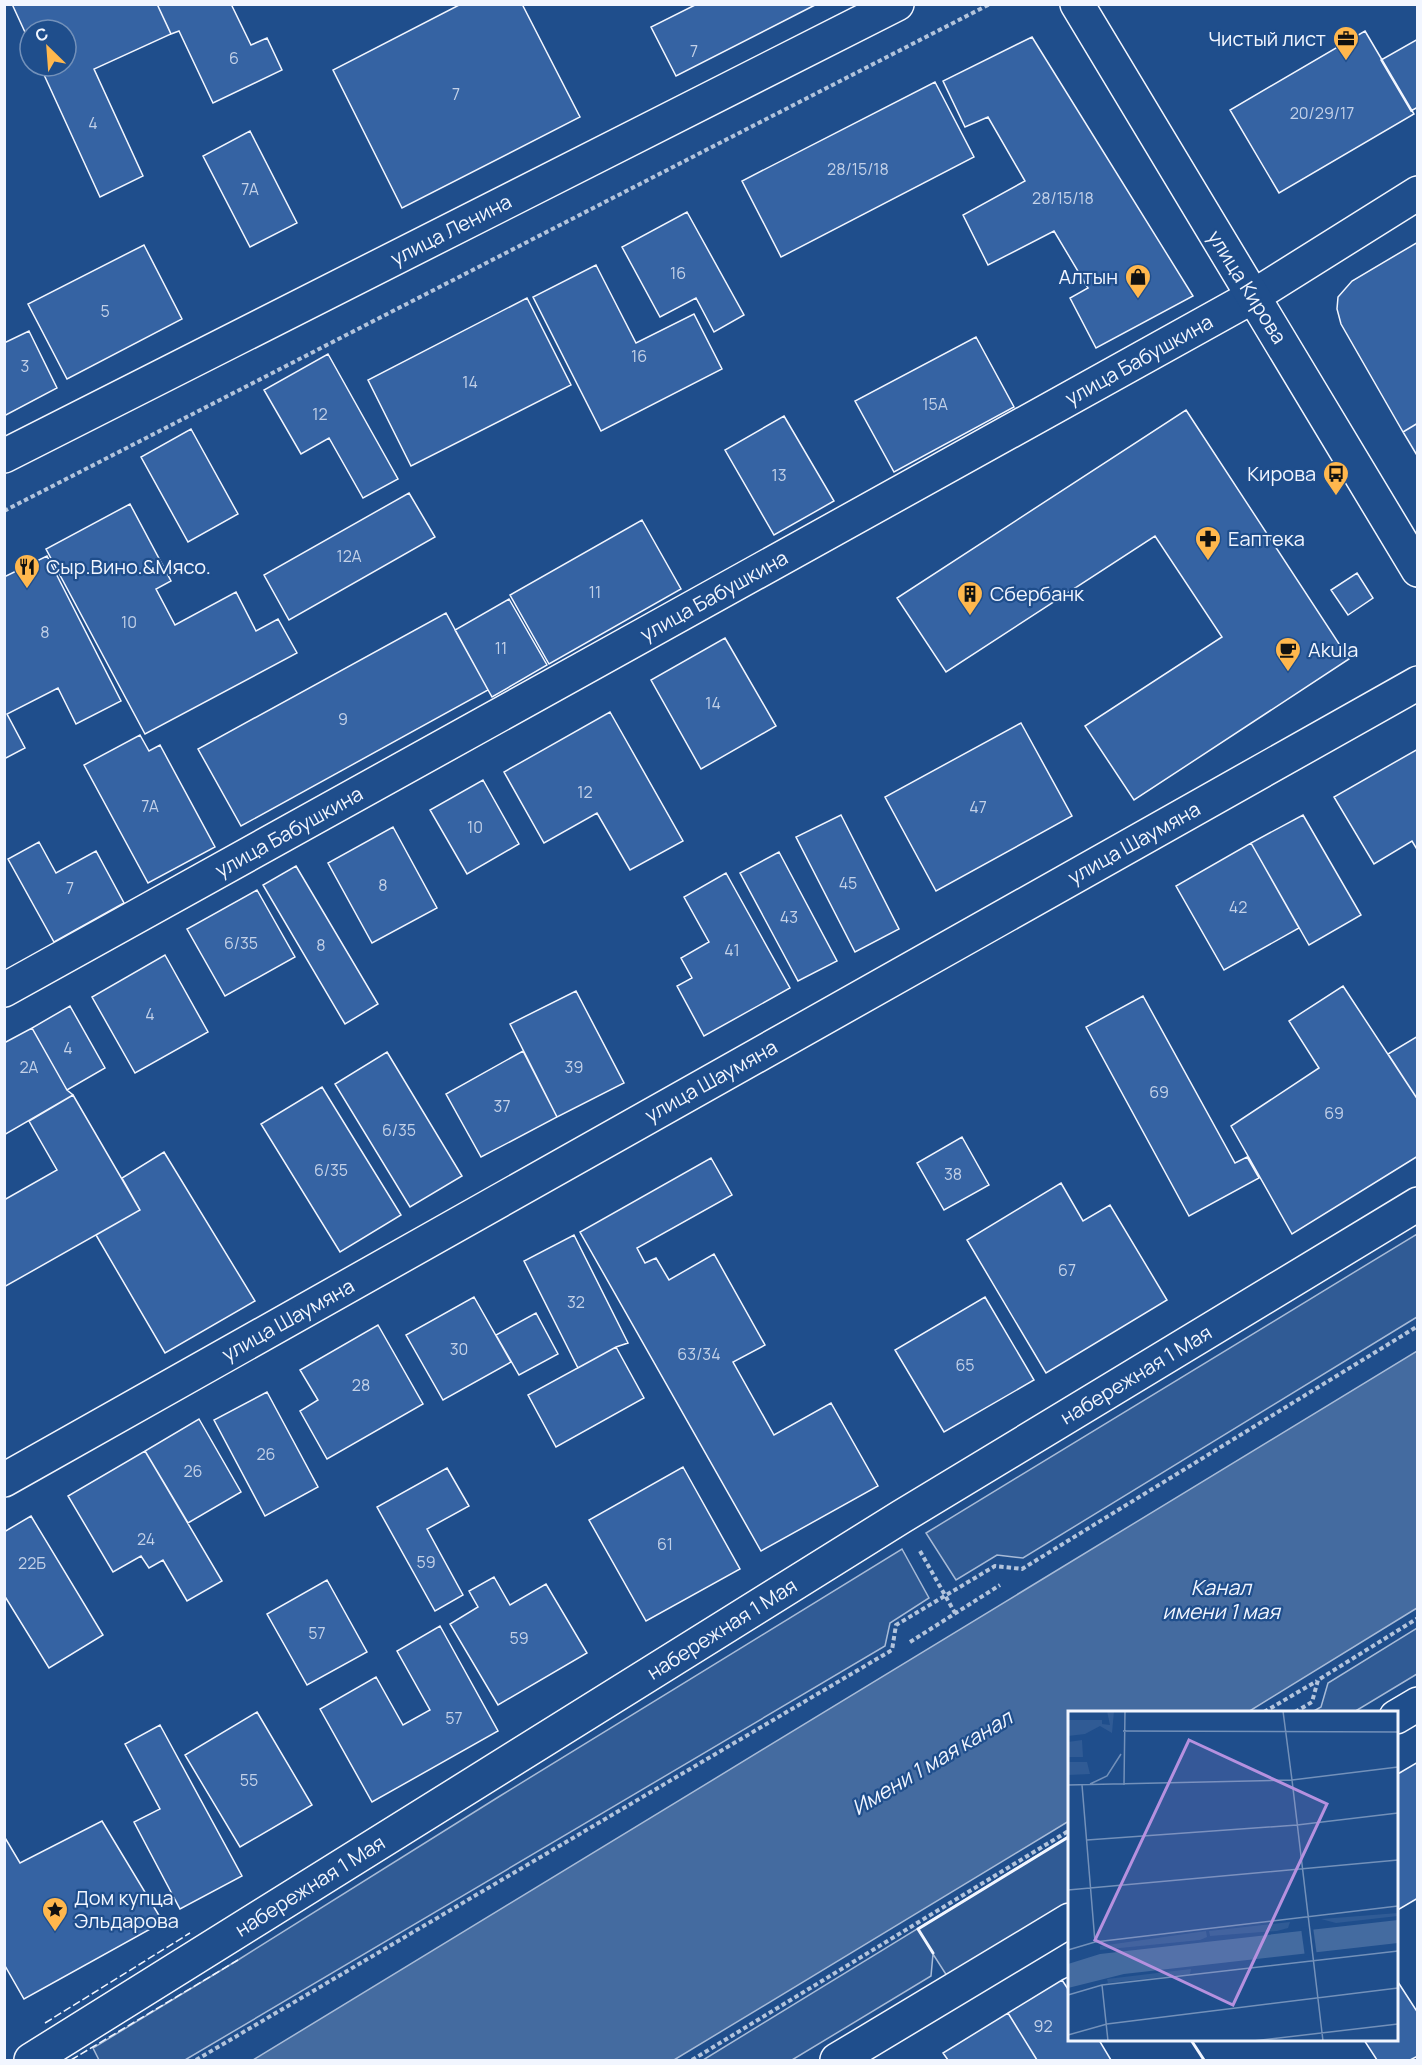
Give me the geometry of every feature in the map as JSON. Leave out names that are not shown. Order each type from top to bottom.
[{"type":"main road","name":"улица Ленина","points":[[4,456],[897,4]]},
{"type":"main road","name":"улица Кирова","points":[[1077,4],[1418,570]]},
{"type":"main road","name":"улица Бабушкина","points":[[4,990],[1252,297],[1418,193]]},
{"type":"main road","name":"улица Шаумяна","points":[[4,1480],[1418,683]]},
{"type":"main road","name":"набережная 1 Мая","points":[[31,2061],[901,1517],[1418,1204]]},
{"type":"main road","points":[[1398,1716],[1418,1704]]},
{"type":"main road","points":[[837,2061],[1068,1921]]},
{"type":"path","points":[[4,511],[990,4]]},
{"type":"path","points":[[196,2061],[892,1650],[896,1625],[995,1566],[1022,1569],[1418,1326]]},
{"type":"path","points":[[929,1569],[956,1613]]},
{"type":"path","points":[[910,1642],[1000,1585]]},
{"type":"path","points":[[1267,1711],[1418,1618]]},
{"type":"path","points":[[1298,1711],[1312,1702],[1318,1680]]},
{"type":"path","points":[[692,2061],[1068,1831]]},
{"type":"shaded area","points":[[1417,1234],[1417,1317],[1023,1558],[997,1555],[956,1580],[926,1533]]},
{"type":"shaded area","points":[[902,1549],[929,1598],[890,1623],[885,1646],[185,2060],[99,2060],[93,2048]]},
{"type":"shaded area","points":[[1417,1628],[1417,1674],[1356,1711],[1314,1711],[1321,1707],[1328,1683]]},
{"type":"shaded area","points":[[1068,1837],[1068,1921],[956,1990],[933,1954],[931,1976],[792,2060],[703,2060]]},
{"type":"water","name":"Канал имени 1 мая","points":[[1417,1351],[1417,1608],[1250,1711],[1068,1711],[1068,1822],[674,2060],[253,2060]]},
{"type":"building","points":[[12,4],[157,4],[171,34],[94,69],[143,176],[100,197],[45,78],[78,78],[78,18],[18,18]]},
{"type":"building","points":[[157,4],[231,4],[251,45],[267,38],[282,70],[213,103],[179,31],[171,34]]},
{"type":"building","points":[[461,4],[522,4],[580,117],[402,208],[333,70]]},
{"type":"building","points":[[697,4],[817,4],[676,76],[651,27]]},
{"type":"building","points":[[1365,31],[1414,114],[1279,193],[1230,110]]},
{"type":"building","points":[[1032,37],[1193,296],[1096,348],[1070,298],[1088,288],[1054,231],[988,265],[963,215],[1025,181],[988,117],[965,127],[943,81]]},
{"type":"building","points":[[1418,39],[1418,107],[1411,111],[1381,60]]},
{"type":"building","points":[[935,82],[974,157],[781,257],[742,181]]},
{"type":"building","points":[[250,131],[297,223],[250,247],[203,156]]},
{"type":"building","points":[[687,212],[744,315],[714,332],[696,298],[660,317],[622,247]]},
{"type":"building","points":[[1418,242],[1418,423],[1403,432],[1341,324],[1337,309],[1338,297],[1352,281]]},
{"type":"building","points":[[144,245],[182,319],[67,379],[28,304]]},
{"type":"building","points":[[596,265],[636,343],[694,314],[722,369],[601,431],[533,297]]},
{"type":"building","points":[[527,298],[571,385],[411,466],[368,380]]},
{"type":"building","points":[[29,331],[57,388],[4,416],[4,343]]},
{"type":"building","points":[[976,337],[1014,407],[894,472],[855,401]]},
{"type":"building","points":[[328,354],[398,479],[363,498],[329,438],[301,454],[264,390]]},
{"type":"building","name":"Сбербанк","points":[[1186,410],[1349,659],[1134,800],[1085,726],[1222,637],[1155,536],[946,672],[897,598]]},
{"type":"building","points":[[784,416],[834,501],[774,535],[725,450]]},
{"type":"building","points":[[1418,423],[1418,457],[1403,432]]},
{"type":"building","points":[[191,429],[238,514],[188,542],[141,457]]},
{"type":"building","points":[[409,493],[435,537],[289,620],[264,575]]},
{"type":"building","points":[[130,504],[171,581],[156,589],[175,625],[236,592],[256,631],[278,619],[297,653],[145,734],[46,549]]},
{"type":"building","points":[[642,520],[681,589],[549,664],[510,595]]},
{"type":"building","points":[[47,556],[121,701],[76,724],[58,688],[7,714],[25,748],[4,759],[4,577]]},
{"type":"building","points":[[1357,573],[1373,598],[1348,615],[1331,590]]},
{"type":"building","points":[[509,599],[547,665],[492,697],[455,630]]},
{"type":"building","points":[[446,613],[488,690],[241,826],[198,749]]},
{"type":"building","points":[[725,638],[776,726],[701,769],[651,680]]},
{"type":"building","points":[[610,712],[683,841],[630,870],[597,813],[544,843],[504,772]]},
{"type":"building","points":[[1021,723],[1072,816],[936,891],[885,797]]},
{"type":"building","points":[[140,735],[149,751],[160,745],[215,847],[148,883],[84,765]]},
{"type":"building","points":[[1418,749],[1418,851],[1412,841],[1374,864],[1334,797]]},
{"type":"building","points":[[483,780],[519,844],[467,874],[430,810]]},
{"type":"building","points":[[841,815],[899,929],[855,952],[796,837]]},
{"type":"building","points":[[1303,815],[1361,915],[1309,945],[1251,843]]},
{"type":"building","points":[[393,827],[437,908],[372,943],[328,863]]},
{"type":"building","points":[[39,842],[56,873],[96,851],[124,903],[54,942],[8,859]]},
{"type":"building","points":[[1251,843],[1299,928],[1224,970],[1176,886]]},
{"type":"building","points":[[779,852],[837,961],[798,981],[740,873]]},
{"type":"building","points":[[296,866],[378,1004],[345,1024],[263,885]]},
{"type":"building","points":[[726,873],[790,988],[704,1036],[677,986],[692,978],[681,958],[709,942],[684,897]]},
{"type":"building","points":[[257,890],[295,957],[225,996],[187,929]]},
{"type":"building","points":[[165,955],[208,1032],[135,1073],[92,997]]},
{"type":"building","points":[[1343,986],[1418,1100],[1418,1156],[1292,1234],[1231,1126],[1319,1068],[1289,1021]]},
{"type":"building","points":[[576,991],[624,1083],[557,1117],[510,1024]]},
{"type":"building","points":[[1143,996],[1235,1163],[1247,1157],[1259,1178],[1189,1216],[1086,1027]]},
{"type":"building","points":[[70,1006],[105,1068],[67,1090],[32,1028]]},
{"type":"building","points":[[32,1028],[67,1090],[73,1095],[4,1135],[4,1043]]},
{"type":"building","points":[[1418,1036],[1418,1100],[1388,1054]]},
{"type":"building","points":[[523,1051],[557,1117],[481,1157],[446,1094]]},
{"type":"building","points":[[387,1052],[462,1176],[410,1207],[335,1084]]},
{"type":"building","points":[[322,1087],[401,1215],[340,1252],[261,1124]]},
{"type":"building","points":[[73,1095],[140,1210],[4,1287],[4,1200],[57,1170],[29,1121]]},
{"type":"building","points":[[962,1137],[989,1185],[944,1210],[917,1163]]},
{"type":"building","points":[[164,1152],[255,1301],[165,1353],[96,1235],[140,1210],[122,1178]]},
{"type":"building","points":[[711,1158],[732,1195],[637,1248],[645,1263],[656,1258],[669,1280],[714,1254],[765,1345],[733,1362],[774,1435],[831,1403],[878,1486],[761,1551],[580,1232]]},
{"type":"building","points":[[1061,1183],[1083,1221],[1110,1205],[1167,1300],[1046,1373],[967,1240]]},
{"type":"building","points":[[574,1235],[628,1343],[578,1368],[524,1261]]},
{"type":"building","points":[[474,1297],[511,1362],[443,1400],[406,1335]]},
{"type":"building","points":[[985,1297],[1034,1380],[944,1432],[895,1350]]},
{"type":"building","points":[[536,1313],[558,1354],[519,1375],[496,1335]]},
{"type":"building","points":[[378,1325],[423,1404],[327,1459],[300,1411],[318,1400],[300,1370]]},
{"type":"building","points":[[616,1347],[644,1398],[556,1447],[528,1395]]},
{"type":"building","points":[[267,1392],[318,1487],[265,1516],[214,1420]]},
{"type":"building","points":[[199,1419],[241,1492],[188,1523],[145,1451]]},
{"type":"building","points":[[145,1451],[222,1581],[187,1601],[163,1560],[149,1568],[141,1556],[113,1572],[68,1496]]},
{"type":"building","points":[[683,1467],[740,1569],[646,1621],[589,1520]]},
{"type":"building","points":[[447,1468],[469,1506],[427,1529],[463,1595],[435,1611],[377,1507]]},
{"type":"building","points":[[31,1516],[103,1635],[49,1668],[4,1595],[4,1532]]},
{"type":"building","points":[[494,1577],[510,1605],[546,1584],[587,1653],[498,1705],[450,1624],[478,1607],[469,1591]]},
{"type":"building","points":[[327,1580],[367,1652],[307,1685],[267,1614]]},
{"type":"building","points":[[440,1626],[498,1731],[372,1802],[320,1709],[376,1677],[403,1725],[430,1710],[397,1651]]},
{"type":"building","points":[[257,1712],[312,1805],[240,1847],[185,1755]]},
{"type":"building","points":[[160,1725],[242,1876],[180,1909],[134,1822],[160,1809],[125,1744]]},
{"type":"building","points":[[1418,1762],[1418,1898],[1398,1910],[1398,1774]]},
{"type":"building","points":[[102,1821],[163,1922],[24,1999],[4,1964],[4,1836],[20,1863]]},
{"type":"building","points":[[1062,1980],[1068,1989],[1068,2041],[1100,2041],[1111,2060],[1037,2060],[1008,2013]]},
{"type":"building","points":[[1398,1982],[1418,2013],[1418,2056],[1410,2060],[1377,2060],[1365,2041],[1398,2041]]},
{"type":"building","points":[[1008,2013],[1037,2060],[948,2060],[943,2053]]},
{"type":"fence","points":[[45,2023],[190,1933]]},
{"type":"fence","points":[[71,2060],[238,1960]]},
{"type":"fence","points":[[1062,1980],[1068,1977]]},
{"type":"wall","points":[[933,1953],[918,1929],[1068,1837]]},
{"type":"wall","points":[[1192,2041],[1204,2060]]},
{"type":"place","name":"Чистый лист","points":[[1346,62]]},
{"type":"place","name":"Алтын","points":[[1138,300]]},
{"type":"place","name":"Кирова","points":[[1336,497]]},
{"type":"place","name":"Еаптека","points":[[1208,562]]},
{"type":"place","name":"Сыр.Вино.&Мясо.","points":[[27,590]]},
{"type":"place","name":"Сбербанк","points":[[970,617]]},
{"type":"place","name":"Akula","points":[[1288,673]]},
{"type":"place","name":"Дом купца Эльдарова","points":[[55,1933]]},
{"type":"water label","name":"Имени 1 мая канал","points":[[932,1763]]}]
